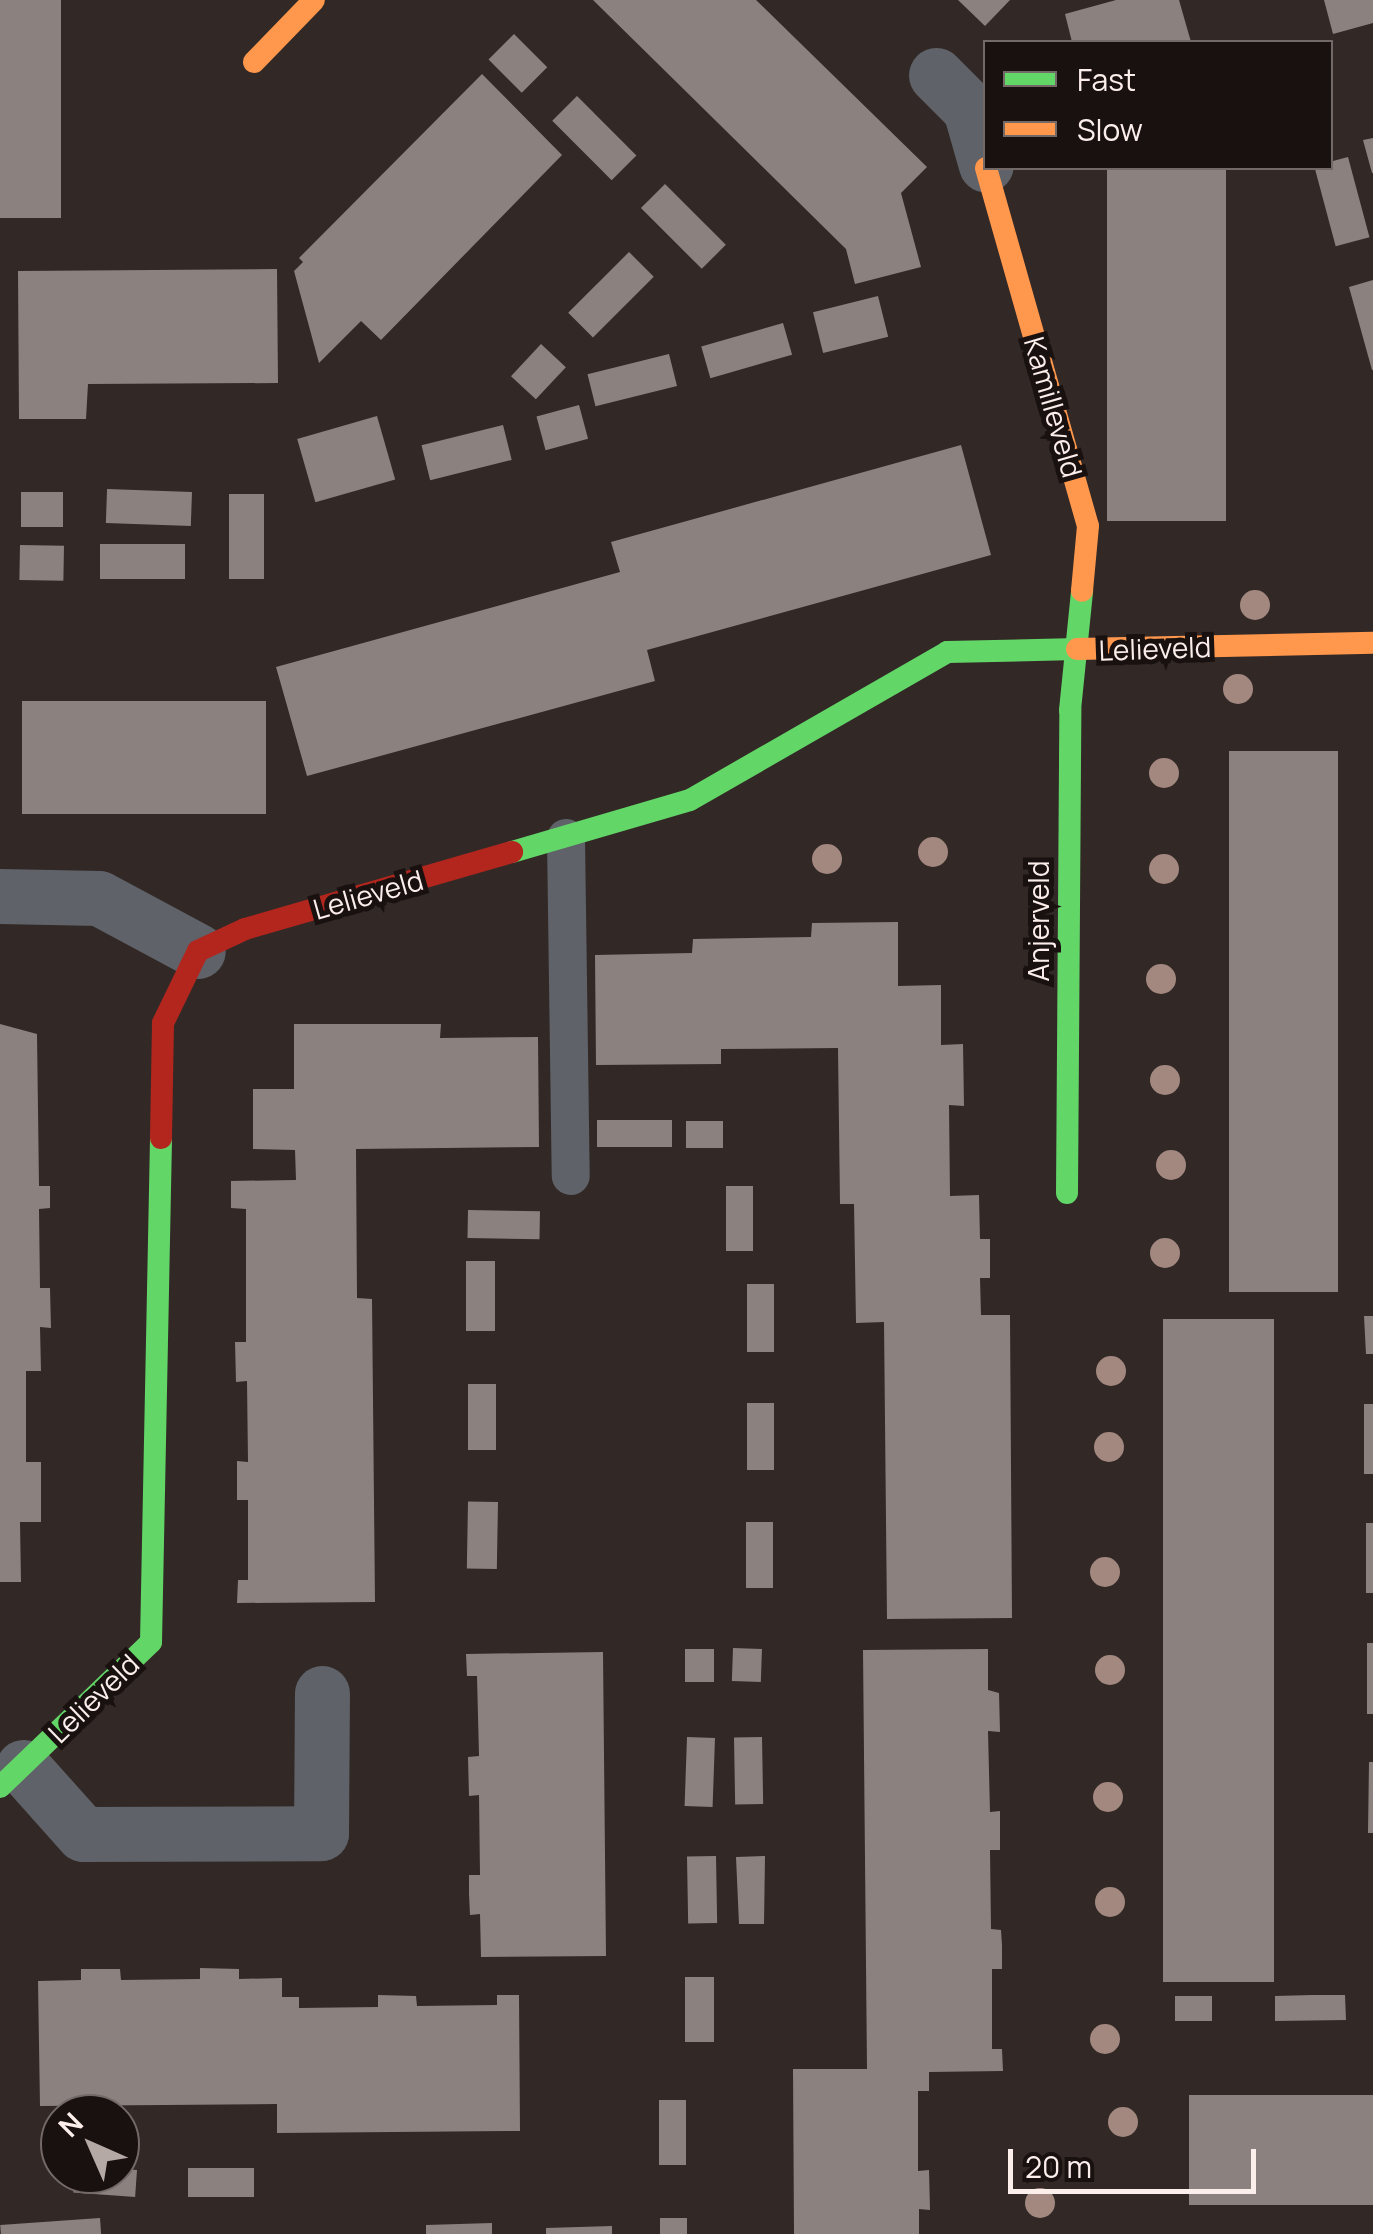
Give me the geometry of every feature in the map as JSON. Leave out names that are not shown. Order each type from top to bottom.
[{"type":"street","points":[[254,62],[314,0]]},
{"type":"street","name":"Kamilleveld","points":[[936,75],[970,109],[983,155]]},
{"type":"street","name":"Kamilleveld","points":[[987,170],[1088,526],[1077,650]]},
{"type":"street","name":"Lelieveld","points":[[322,1692],[321,1832],[83,1834],[11,1777],[151,1642],[164,1023],[198,951],[245,929],[690,800],[946,652],[1373,642]]},
{"type":"street","name":"Anjerveld","points":[[1067,1193],[1070,710],[1077,650]]},
{"type":"street","points":[[0,896],[99,898],[198,951]]},
{"type":"lane","points":[[566,838],[571,1176]]},
{"type":"building","points":[[0,0],[61,0],[61,218],[0,218]]},
{"type":"building","points":[[593,0],[756,0],[927,167],[901,193],[921,267],[855,284],[846,249]]},
{"type":"building","points":[[958,0],[1010,0],[985,26]]},
{"type":"building","points":[[1116,0],[1179,0],[1190,40],[1072,40],[1065,14]]},
{"type":"building","points":[[1324,0],[1373,0],[1373,23],[1333,34]]},
{"type":"building","points":[[514,34],[547,67],[522,93],[489,59]]},
{"type":"building","points":[[482,74],[562,155],[381,340],[361,321],[319,363],[294,271],[303,262],[299,258]]},
{"type":"building","points":[[577,96],[636,155],[612,180],[552,121]]},
{"type":"building","points":[[1373,138],[1373,173],[1372,173],[1363,140]]},
{"type":"building","points":[[1348,157],[1369,237],[1336,246],[1315,170],[1333,170],[1333,161]]},
{"type":"building","points":[[1107,170],[1226,170],[1226,521],[1107,521]]},
{"type":"building","points":[[665,184],[726,245],[702,269],[641,208]]},
{"type":"building","points":[[629,252],[654,277],[593,338],[568,313]]},
{"type":"building","points":[[277,269],[278,383],[88,384],[86,419],[19,419],[18,271]]},
{"type":"building","points":[[1373,280],[1373,370],[1372,370],[1349,287]]},
{"type":"building","points":[[878,296],[888,337],[823,353],[813,312]]},
{"type":"building","points":[[783,323],[792,355],[710,378],[701,346]]},
{"type":"building","points":[[541,344],[566,367],[536,399],[511,376]]},
{"type":"building","points":[[669,354],[677,386],[595,406],[587,374]]},
{"type":"building","points":[[579,405],[588,439],[546,450],[536,416]]},
{"type":"building","points":[[377,416],[395,479],[315,502],[297,439]]},
{"type":"building","points":[[503,425],[512,460],[430,480],[421,445]]},
{"type":"building","points":[[961,445],[991,555],[647,650],[655,681],[307,776],[276,667],[620,572],[611,542]]},
{"type":"building","points":[[107,489],[192,492],[191,526],[106,523]]},
{"type":"building","points":[[21,492],[63,492],[63,527],[21,527]]},
{"type":"building","points":[[229,494],[264,494],[264,579],[229,579]]},
{"type":"building","points":[[100,544],[185,544],[185,579],[100,579]]},
{"type":"building","points":[[20,545],[64,546],[63,581],[19,580]]},
{"type":"building","points":[[22,701],[266,701],[266,814],[22,814]]},
{"type":"building","points":[[1229,751],[1338,751],[1338,1292],[1229,1292]]},
{"type":"building","points":[[898,922],[898,986],[941,985],[941,1045],[963,1044],[964,1106],[949,1105],[950,1196],[979,1195],[980,1239],[990,1239],[990,1278],[980,1278],[981,1315],[1010,1315],[1012,1618],[887,1619],[884,1322],[856,1323],[854,1204],[840,1204],[838,1048],[721,1049],[721,1064],[596,1065],[595,955],[692,953],[693,939],[811,937],[812,923]]},
{"type":"building","points":[[0,1024],[37,1034],[39,1186],[50,1186],[50,1208],[39,1209],[40,1288],[50,1288],[51,1328],[40,1327],[41,1371],[26,1371],[26,1462],[41,1462],[41,1522],[20,1522],[21,1582],[0,1582]]},
{"type":"building","points":[[294,1024],[441,1024],[440,1038],[538,1037],[539,1147],[356,1149],[357,1298],[372,1299],[375,1602],[237,1603],[238,1580],[248,1580],[248,1500],[237,1500],[237,1461],[248,1462],[247,1381],[236,1382],[235,1342],[246,1342],[246,1209],[231,1208],[231,1181],[296,1180],[295,1150],[253,1149],[253,1089],[294,1089]]},
{"type":"building","points":[[597,1120],[672,1120],[672,1147],[597,1147]]},
{"type":"building","points":[[686,1121],[723,1121],[723,1148],[686,1148]]},
{"type":"building","points":[[726,1186],[753,1186],[753,1251],[726,1251]]},
{"type":"building","points":[[468,1210],[540,1211],[540,1239],[468,1238]]},
{"type":"building","points":[[466,1261],[495,1261],[495,1331],[466,1331]]},
{"type":"building","points":[[747,1284],[774,1284],[774,1352],[747,1352]]},
{"type":"building","points":[[1364,1316],[1373,1316],[1373,1354],[1366,1354]]},
{"type":"building","points":[[1163,1319],[1274,1319],[1274,1982],[1163,1982]]},
{"type":"building","points":[[468,1384],[496,1384],[496,1450],[468,1450]]},
{"type":"building","points":[[747,1403],[774,1403],[774,1470],[747,1470]]},
{"type":"building","points":[[1364,1404],[1373,1404],[1373,1474],[1364,1474]]},
{"type":"building","points":[[468,1501],[498,1502],[497,1569],[467,1568]]},
{"type":"building","points":[[746,1522],[773,1522],[773,1588],[746,1588]]},
{"type":"building","points":[[1366,1523],[1373,1523],[1373,1593],[1366,1593]]},
{"type":"building","points":[[1367,1643],[1373,1643],[1373,1714],[1367,1714]]},
{"type":"building","points":[[733,1648],[762,1649],[761,1682],[732,1681]]},
{"type":"building","points":[[685,1649],[714,1649],[714,1682],[685,1682]]},
{"type":"building","points":[[988,1649],[988,1690],[999,1693],[1000,1732],[988,1731],[990,1812],[1000,1811],[1000,1850],[990,1850],[991,1929],[1001,1930],[1002,1945],[1002,1969],[992,1969],[992,2049],[1002,2049],[1003,2071],[929,2072],[929,2091],[918,2091],[918,2171],[929,2170],[930,2210],[919,2209],[919,2234],[794,2234],[793,2069],[867,2069],[863,1650]]},
{"type":"building","points":[[603,1652],[606,1956],[481,1957],[480,1914],[470,1915],[469,1894],[469,1875],[480,1875],[479,1795],[469,1796],[468,1757],[479,1756],[477,1676],[467,1676],[466,1654]]},
{"type":"building","points":[[687,1737],[715,1738],[713,1807],[685,1806]]},
{"type":"building","points":[[734,1737],[762,1737],[763,1804],[735,1804]]},
{"type":"building","points":[[1369,1762],[1373,1762],[1373,1833],[1368,1833]]},
{"type":"building","points":[[716,1856],[717,1923],[688,1923],[687,1857]]},
{"type":"building","points":[[765,1856],[764,1924],[739,1924],[736,1857]]},
{"type":"building","points":[[200,1968],[239,1969],[239,1979],[282,1978],[282,1997],[299,1997],[299,2008],[378,2007],[378,1995],[416,1996],[417,2006],[497,2005],[497,1995],[519,1995],[520,2131],[277,2133],[277,2104],[140,2105],[140,2094],[40,2094],[40,2106],[38,1981],[81,1980],[81,1969],[120,1969],[121,1980],[200,1979]]},
{"type":"building","points":[[685,1977],[714,1977],[714,2042],[685,2042]]},
{"type":"building","points":[[1345,1995],[1346,2020],[1275,2021],[1275,1996]]},
{"type":"building","points":[[1175,1996],[1212,1996],[1212,2021],[1175,2021]]},
{"type":"building","points":[[1189,2095],[1373,2095],[1373,2205],[1189,2205]]},
{"type":"building","points":[[659,2100],[686,2100],[686,2165],[659,2165]]},
{"type":"building","points":[[188,2168],[254,2168],[254,2197],[188,2197]]},
{"type":"building","points":[[100,2218],[101,2234],[1,2234],[0,2225]]},
{"type":"building","points":[[660,2218],[687,2218],[687,2234],[660,2234]]},
{"type":"building","points":[[492,2223],[492,2234],[426,2234],[426,2225]]},
{"type":"building","points":[[612,2226],[612,2234],[546,2234],[546,2228]]},
{"type":"traffic: fast","points":[[1067,1193],[1070,710],[1082,591]]},
{"type":"traffic: fast","points":[[512,852],[690,800],[947,652],[1077,649]]},
{"type":"traffic: fast","points":[[0,1787],[151,1642],[161,1138]]},
{"type":"traffic: slow","points":[[254,62],[314,0]]},
{"type":"traffic: slow","points":[[987,170],[1088,526],[1082,591]]},
{"type":"traffic: slow","points":[[1077,649],[1373,643]]},
{"type":"traffic: jam","points":[[161,1138],[163,1023],[198,951],[245,929],[512,852]]}]
